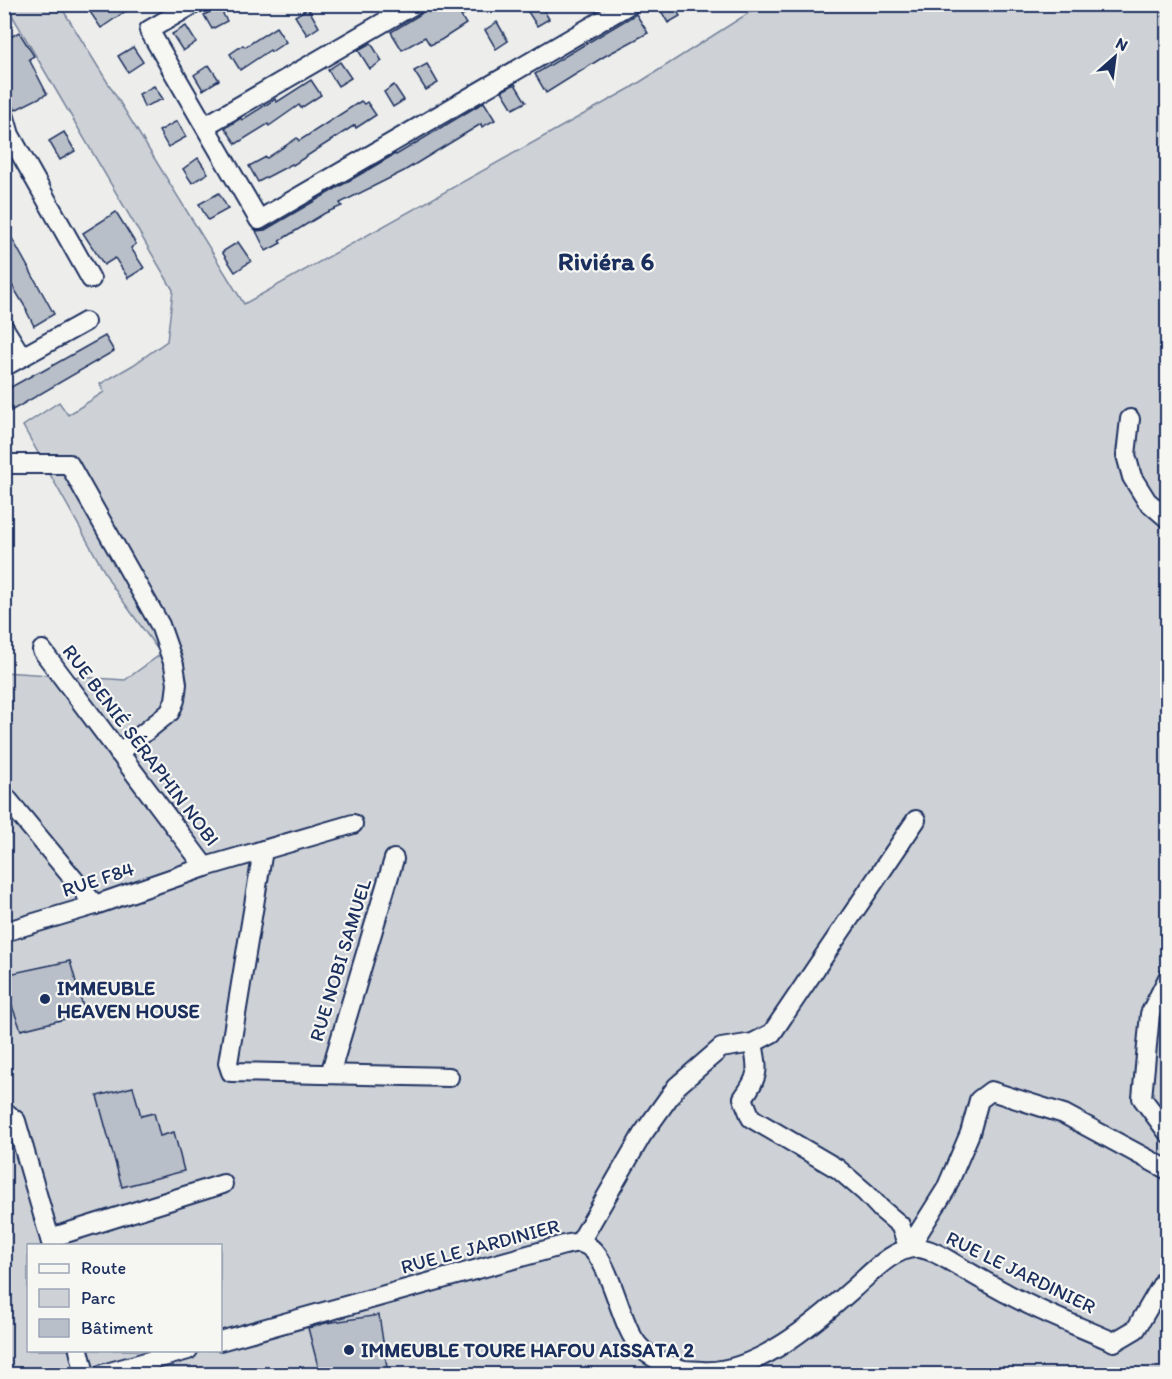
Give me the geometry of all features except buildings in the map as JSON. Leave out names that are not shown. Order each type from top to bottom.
[{"type":"street","points":[[194,4],[149,30],[259,219],[630,4]]},
{"type":"street","points":[[206,126],[415,4]]},
{"type":"street","points":[[4,114],[10,135],[91,279]]},
{"type":"street","points":[[4,367],[85,322]]},
{"type":"street","points":[[4,328],[21,357]]},
{"type":"street","points":[[1130,419],[1126,455],[1132,477],[1147,501],[1167,519]]},
{"type":"street","points":[[4,464],[69,464],[160,626],[174,665],[177,684],[175,700],[170,712],[120,753]]},
{"type":"street","name":"RUE BENIÉ SÉRAPHIN NOBI","points":[[42,650],[205,867]]},
{"type":"street","points":[[4,795],[95,905]]},
{"type":"street","points":[[580,1242],[642,1135],[677,1086],[721,1048],[753,1043],[772,1033],[916,820]]},
{"type":"street","name":"RUE F84","points":[[4,932],[95,905],[205,867],[353,824]]},
{"type":"street","points":[[263,850],[228,1063],[231,1072],[450,1077]]},
{"type":"street","name":"RUE NOBI SAMUEL","points":[[330,1074],[394,859]]},
{"type":"street","points":[[1167,978],[1150,1014],[1142,1098],[1167,1133]]},
{"type":"street","points":[[753,1043],[758,1070],[753,1084],[743,1098],[751,1118],[838,1169],[900,1225],[909,1248]]},
{"type":"street","points":[[909,1248],[946,1189],[970,1133],[979,1100],[991,1091],[1064,1114],[1167,1170]]},
{"type":"street","points":[[4,1111],[16,1121],[51,1242],[223,1184]]},
{"type":"street","name":"RUE LE JARDINIER","points":[[222,1340],[580,1242],[596,1252],[602,1262],[628,1329],[640,1347],[658,1360],[684,1370],[711,1372],[738,1366],[765,1355],[792,1338],[890,1257],[909,1248],[920,1248],[937,1254],[1007,1294],[1114,1342],[1136,1329],[1167,1274]]},
{"type":"street","points":[[80,1352],[85,1374]]},
{"type":"street","points":[[103,1374],[181,1352]]},
{"type":"green space","points":[[6,5],[60,5],[244,304],[629,89],[761,5],[1150,5],[1168,15],[1167,1374],[5,1374],[4,672],[125,680],[161,654],[113,587],[23,426],[59,402],[68,415],[104,392],[100,384],[133,365],[167,341],[173,290]]},
{"type":"place","name":"IMMEUBLE HEAVEN HOUSE","points":[[45,999]]},
{"type":"place","name":"IMMEUBLE TOURE HAFOU AISSATA 2","points":[[349,1350]]},
{"type":"district","name":"Riviéra 6","points":[[606,261]]}]
